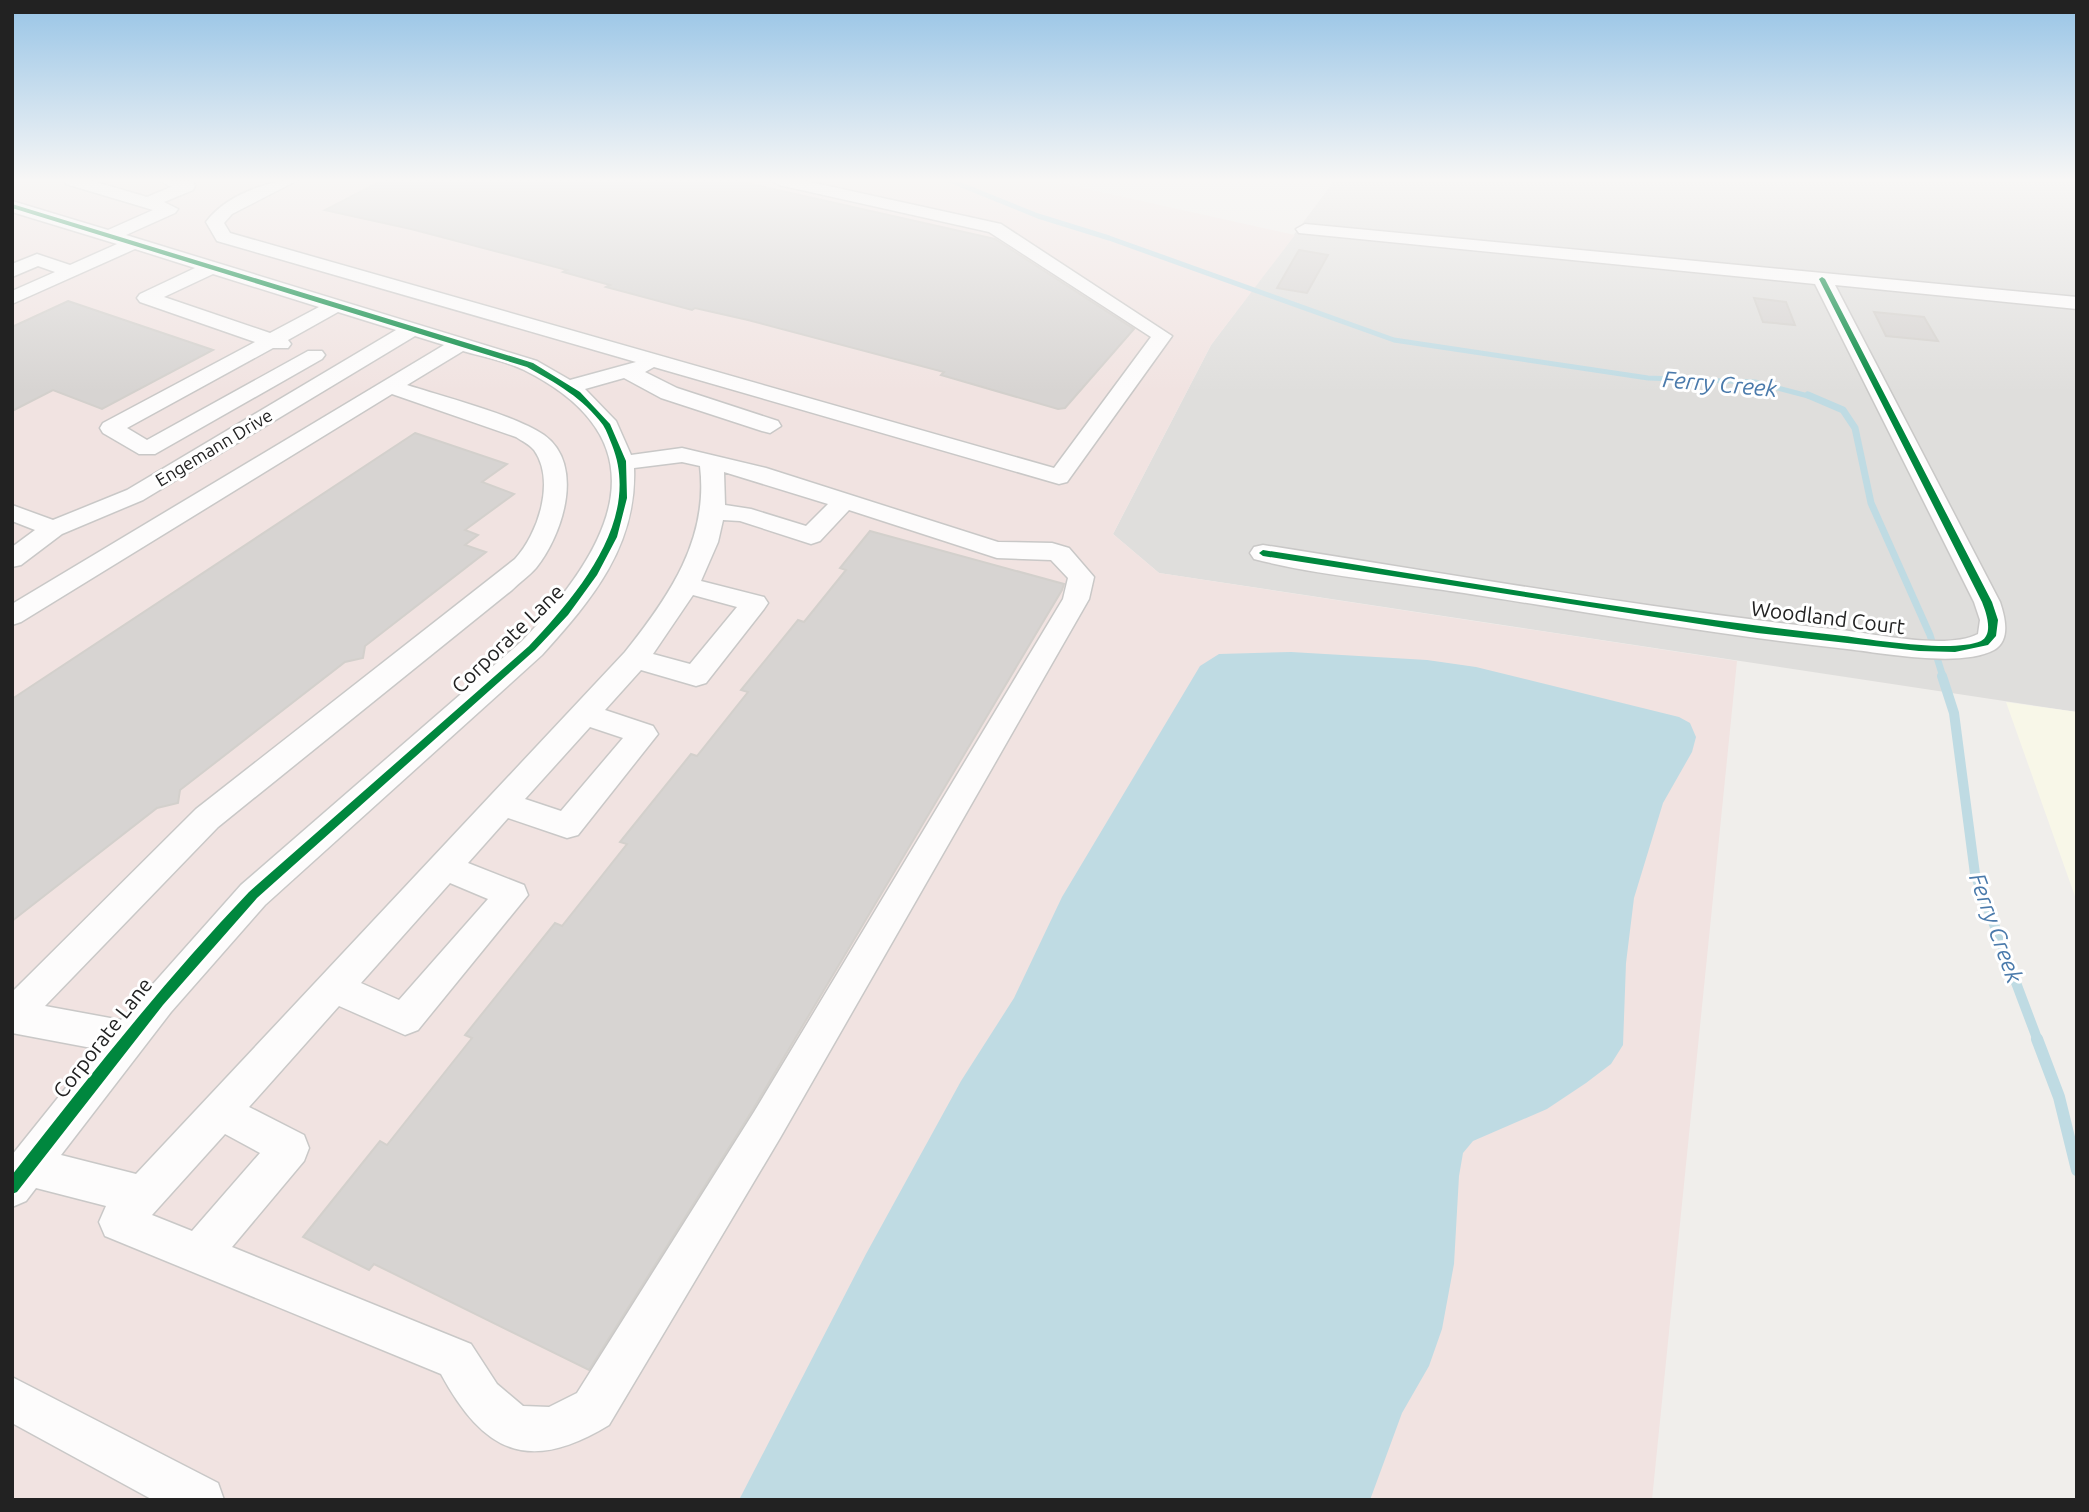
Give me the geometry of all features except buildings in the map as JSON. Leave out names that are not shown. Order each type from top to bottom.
[{"type":"street","points":[[12,298],[117,251]]},
{"type":"street","name":"Corporate Lane","points":[[20,1177],[170,984],[253,895],[532,648],[566,613],[597,570],[614,536],[624,499],[623,463],[619,446],[603,417],[570,386],[530,365],[159,251]]},
{"type":"street","points":[[183,258],[201,251]]},
{"type":"street","points":[[269,251],[1059,477],[1162,336],[1030,251]]},
{"type":"street","points":[[1528,251],[2077,303]]},
{"type":"street","points":[[12,271],[37,260],[71,271]]},
{"type":"street","points":[[213,267],[147,298],[271,341],[315,355],[147,449],[111,428],[271,341],[395,286]]},
{"type":"street","name":"Woodland Court","points":[[1263,553],[1758,630],[1919,648],[1955,649],[1985,643],[1991,636],[1993,620],[1987,603],[1822,279]]},
{"type":"street","name":"Engemann Drive","points":[[12,559],[52,529],[135,495],[412,329]]},
{"type":"street","points":[[12,616],[460,344]]},
{"type":"street","points":[[570,386],[663,362]]},
{"type":"street","points":[[627,371],[669,393],[770,426]]},
{"type":"street","points":[[13,1017],[60,965],[207,818],[503,583],[527,561],[542,538],[552,506],[553,470],[541,445],[524,432],[388,386]]},
{"type":"street","points":[[623,463],[682,456],[711,462],[758,473],[997,550],[1028,547],[1060,554],[1081,577],[1076,599],[767,1125],[593,1409],[571,1425],[521,1431],[500,1419],[473,1392],[456,1359],[119,1222],[635,659],[674,608],[706,541],[716,482],[711,462]]},
{"type":"street","points":[[711,512],[742,514],[811,536],[844,501]]},
{"type":"street","points":[[12,512],[52,529]]},
{"type":"street","points":[[635,659],[696,676],[755,603],[685,586]]},
{"type":"street","points":[[502,803],[567,826],[643,734],[584,714]]},
{"type":"street","points":[[333,987],[405,1019],[512,895],[443,867]]},
{"type":"street","points":[[13,1017],[127,1038]]},
{"type":"street","points":[[198,1255],[290,1148],[218,1111]]},
{"type":"street","points":[[20,1177],[143,1196]]},
{"type":"street","points":[[12,1399],[201,1500]]},
{"type":"shaded area","points":[[12,251],[1283,251],[1211,345],[1113,534],[1159,573],[1737,661],[1652,1500],[12,1500]]},
{"type":"shaded area","points":[[1282,251],[2077,251],[2077,712],[1159,573],[1113,534],[1211,345]]},
{"type":"shaded area","points":[[2006,702],[2077,712],[2077,902]]},
{"type":"water","points":[[1291,652],[1427,660],[1476,667],[1679,717],[1690,723],[1696,737],[1692,752],[1663,803],[1634,898],[1626,963],[1623,1045],[1611,1064],[1586,1083],[1547,1109],[1473,1141],[1463,1153],[1459,1176],[1454,1264],[1442,1329],[1429,1366],[1402,1413],[1370,1500],[739,1500],[866,1254],[961,1081],[1014,998],[1062,897],[1200,666],[1219,654]]},
{"type":"waterway","name":"Ferry Creek","points":[[1144,251],[1394,340],[1648,378],[1755,382],[1812,397]]},
{"type":"waterway","name":"Ferry Creek","points":[[1808,395],[1843,410],[1855,428],[1871,503],[1930,635],[1943,677]]},
{"type":"waterway","name":"Ferry Creek","points":[[1942,676],[1954,713],[1975,874],[2038,1041]]},
{"type":"waterway","name":"Ferry Creek","points":[[2037,1039],[2059,1097],[2077,1170]]},
{"type":"cycle path","points":[[12,1187],[159,1001],[253,895],[532,648],[565,613],[593,575],[613,537],[623,498],[622,461],[608,426],[578,393],[530,365],[157,251]]},
{"type":"cycle path","points":[[1263,553],[1757,630],[1919,648],[1955,649],[1985,643],[1991,636],[1993,620],[1987,602],[1822,279]]}]
